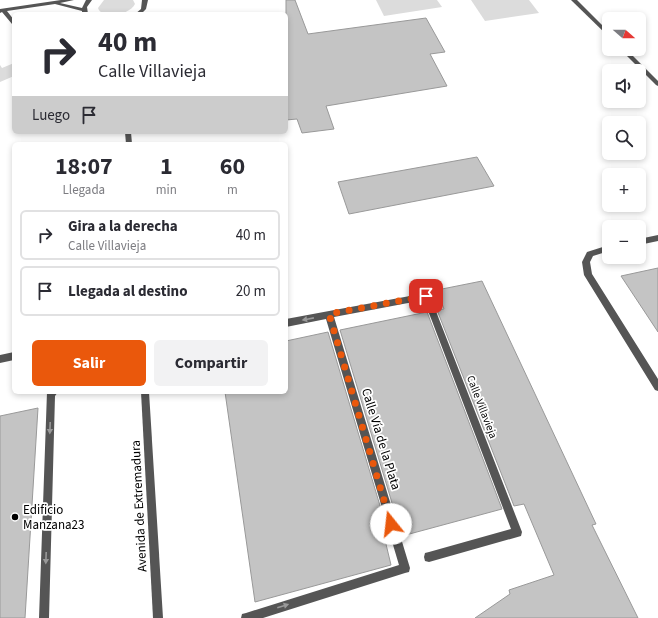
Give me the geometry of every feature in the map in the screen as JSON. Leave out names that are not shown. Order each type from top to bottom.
[{"type":"street","points":[[2,11],[71,0]]},
{"type":"street","points":[[53,3],[85,12],[85,5],[89,0]]},
{"type":"street","points":[[140,12],[143,9],[146,0]]},
{"type":"street","points":[[574,0],[602,28]]},
{"type":"street","points":[[2,11],[12,22]]},
{"type":"street","points":[[630,56],[658,84]]},
{"type":"street","points":[[646,241],[658,238]]},
{"type":"street","points":[[602,250],[590,254],[586,262],[588,275],[658,387]]},
{"type":"street","name":"Calle Villavieja","points":[[329,314],[426,296],[518,532],[429,556]]},
{"type":"street","points":[[288,323],[329,314]]},
{"type":"street","name":"Calle Vía de la Plata","points":[[246,618],[405,568],[329,314]]},
{"type":"street","points":[[0,359],[12,356]]},
{"type":"street","points":[[44,618],[51,394]]},
{"type":"street","name":"Avenida de Extremadura","points":[[145,394],[158,618]]},
{"type":"shaded area","points":[[104,0],[133,0],[135,4],[132,8],[125,12],[101,12],[98,8]]},
{"type":"shaded area","points":[[376,0],[437,0],[442,7],[384,16]]},
{"type":"shaded area","points":[[471,0],[529,0],[539,13],[485,21]]},
{"type":"shaded area","points":[[12,64],[12,77],[0,82],[0,65],[2,68]]},
{"type":"building","points":[[286,0],[295,0],[308,34],[426,18],[445,52],[430,54],[447,86],[326,106],[334,129],[302,133],[297,119],[288,120],[288,12],[286,12]]},
{"type":"building","points":[[477,157],[494,186],[349,214],[338,182]]},
{"type":"building","points":[[658,268],[658,332],[621,276]]},
{"type":"building","points":[[482,281],[596,524],[592,525],[638,618],[475,618],[510,594],[509,590],[554,575],[524,504],[514,506],[437,310],[444,309],[437,290]]},
{"type":"building","points":[[427,312],[502,509],[402,536],[340,330]]},
{"type":"building","points":[[328,332],[390,539],[385,540],[391,565],[255,602],[225,394],[288,394],[288,341]]},
{"type":"building","name":"Edificio Manzana23","points":[[38,408],[25,618],[0,618],[0,416]]},
{"type":"place","name":"Edificio Manzana23","points":[[15,517]]},
{"type":"route","points":[[391,524],[329,314],[426,296]]}]
